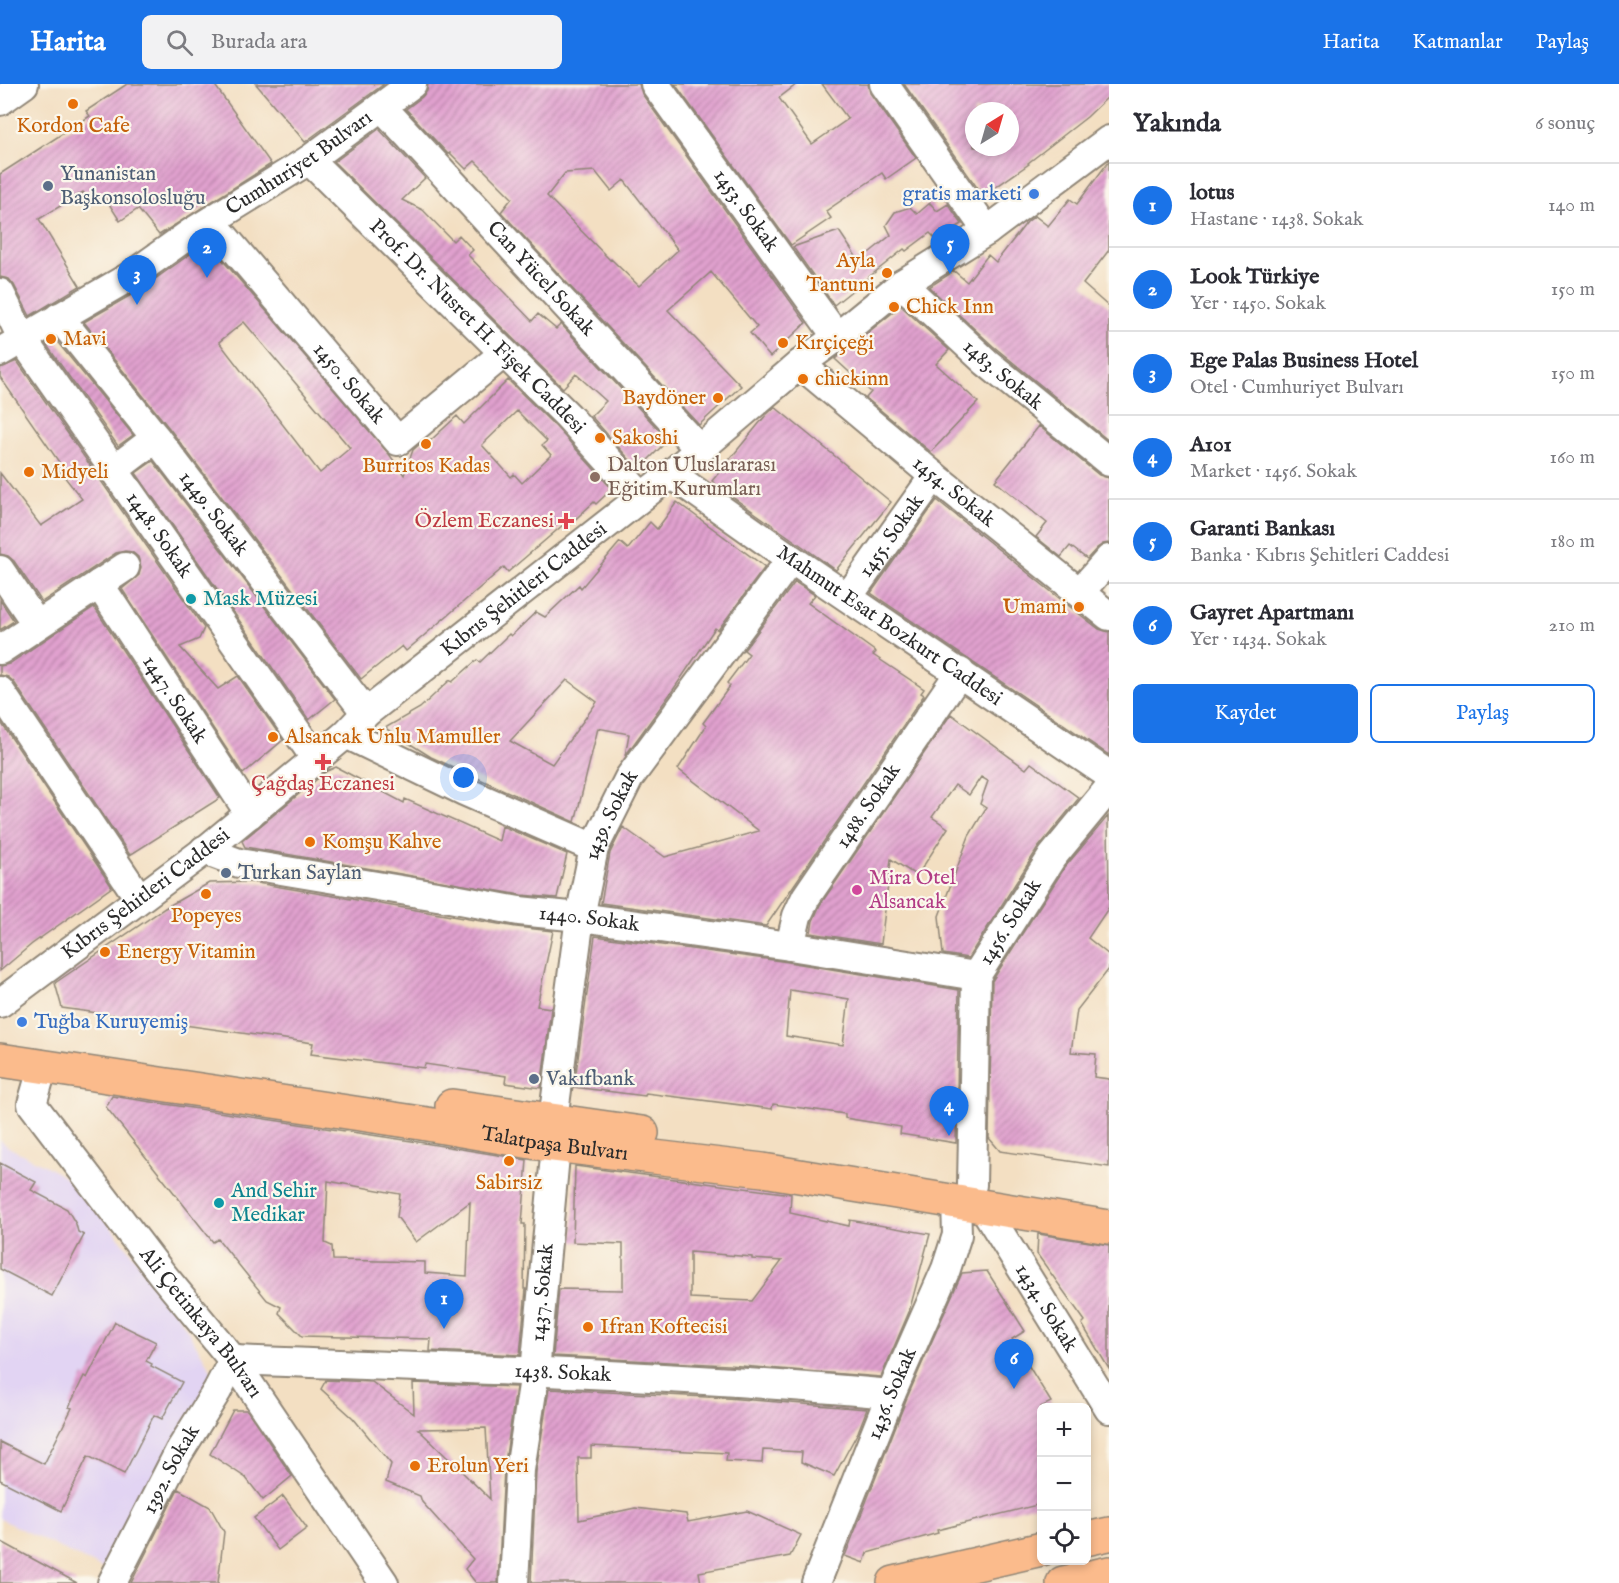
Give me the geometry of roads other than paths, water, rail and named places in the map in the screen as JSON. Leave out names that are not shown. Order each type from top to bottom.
[{"type":"main road","name":"Talatpaşa Bulvarı","points":[[0,1040],[763,1170],[970,1197],[1109,1204]]},
{"type":"main road","name":"Talatpaşa Bulvarı","points":[[0,1060],[421,1123],[554,1133]]},
{"type":"main road","name":"Talatpaşa Bulvarı","points":[[970,1197],[1109,1227]]},
{"type":"main road","points":[[1091,1538],[1109,1534]]},
{"type":"main road","points":[[894,1583],[1037,1550]]},
{"type":"main road","points":[[1064,1583],[1109,1573]]},
{"type":"street","points":[[0,100],[24,84]]},
{"type":"street","name":"Cumhuriyet Bulvarı","points":[[11,346],[129,277],[211,221],[309,160],[412,84]]},
{"type":"street","name":"1453. Sokak","points":[[655,84],[837,337]]},
{"type":"street","points":[[884,84],[987,231]]},
{"type":"street","name":"Can Yücel Sokak","points":[[382,107],[700,450]]},
{"type":"street","name":"Kıbrıs Şehitleri Caddesi","points":[[0,1003],[250,814],[346,734],[366,713],[672,474],[800,364],[902,284],[987,231],[1106,148]]},
{"type":"street","name":"Prof. Dr. Nusret H. Fişek Caddesi","points":[[309,160],[568,416],[641,496]]},
{"type":"street","name":"1450. Sokak","points":[[211,221],[398,441],[504,353]]},
{"type":"street","name":"1483. Sokak","points":[[902,284],[986,362],[1109,462]]},
{"type":"street","name":"1448. Sokak","points":[[0,293],[11,346],[115,469],[316,759]]},
{"type":"street","name":"1449. Sokak","points":[[59,317],[156,438],[366,713]]},
{"type":"street","name":"1454. Sokak","points":[[800,364],[934,476],[1109,616]]},
{"type":"street","points":[[115,469],[156,438]]},
{"type":"street","name":"Mahmut Esat Bozkurt Caddesi","points":[[672,474],[791,559],[1109,775]]},
{"type":"street","name":"1455. Sokak","points":[[848,597],[934,476]]},
{"type":"street","name":"1439. Sokak","points":[[554,1133],[580,917],[594,848],[630,778],[791,559]]},
{"type":"street","points":[[1079,593],[1109,559]]},
{"type":"street","points":[[0,650],[125,567]]},
{"type":"street","points":[[0,570],[37,625]]},
{"type":"street","name":"1447. Sokak","points":[[99,584],[250,814]]},
{"type":"street","name":"1488. Sokak","points":[[790,946],[797,916],[806,897],[960,672]]},
{"type":"street","points":[[0,691],[139,898]]},
{"type":"street","points":[[346,734],[464,791],[594,848]]},
{"type":"street","name":"1456. Sokak","points":[[970,1197],[976,976],[1052,857],[1109,788]]},
{"type":"street","name":"1440. Sokak","points":[[204,850],[239,863],[519,911],[580,917],[790,946],[976,976]]},
{"type":"street","name":"Ali Çetinkaya Bulvarı","points":[[43,1066],[32,1104],[162,1274],[233,1360],[384,1583]]},
{"type":"street","name":"1437. Sokak","points":[[514,1583],[520,1470],[535,1372],[554,1133]]},
{"type":"street","name":"1436. Sokak","points":[[816,1583],[891,1394],[946,1269],[970,1197]]},
{"type":"street","name":"1434. Sokak","points":[[970,1197],[1109,1409]]},
{"type":"street","name":"1438. Sokak","points":[[233,1360],[535,1372],[798,1386],[891,1394]]},
{"type":"street","name":"1392. Sokak","points":[[112,1583],[179,1452],[217,1391],[233,1360]]},
{"type":"place","name":"Kordon Cafe","points":[[73,104]]},
{"type":"place","name":"Yunanistan Başkonsolosluğu","points":[[48,186]]},
{"type":"place","name":"gratis marketi","points":[[1034,194]]},
{"type":"place","name":"Ayla Tantuni","points":[[887,273]]},
{"type":"place","name":"Garanti Bankası","points":[[950,274]]},
{"type":"place","name":"Look Türkiye","points":[[207,278]]},
{"type":"place","name":"Ege Palas Business Hotel","points":[[137,305]]},
{"type":"place","name":"Chick Inn","points":[[894,307]]},
{"type":"place","name":"Mavi","points":[[51,339]]},
{"type":"place","name":"Kırçiçeği","points":[[783,343]]},
{"type":"place","name":"chickinn","points":[[803,379]]},
{"type":"place","name":"Baydöner","points":[[718,398]]},
{"type":"place","name":"Sakoshi","points":[[600,438]]},
{"type":"place","name":"Burritos Kadas","points":[[426,444]]},
{"type":"place","name":"Midyeli","points":[[29,472]]},
{"type":"place","name":"Dalton Uluslararası Eğitim Kurumları","points":[[595,477]]},
{"type":"place","name":"Özlem Eczanesi","points":[[566,521]]},
{"type":"place","name":"Mask Müzesi","points":[[191,599]]},
{"type":"place","name":"Umami","points":[[1079,607]]},
{"type":"place","name":"Alsancak Unlu Mamuller","points":[[273,737]]},
{"type":"place","name":"Çağdaş Eczanesi","points":[[323,762]]},
{"type":"place","name":"Komşu Kahve","points":[[310,842]]},
{"type":"place","name":"Turkan Saylan","points":[[226,873]]},
{"type":"place","name":"Mira Otel Alsancak","points":[[857,890]]},
{"type":"place","name":"Popeyes","points":[[206,894]]},
{"type":"place","name":"Energy Vitamin","points":[[105,952]]},
{"type":"place","name":"Tuğba Kuruyemiş","points":[[22,1022]]},
{"type":"place","name":"Vakıfbank","points":[[534,1079]]},
{"type":"place","name":"A101","points":[[949,1136]]},
{"type":"place","name":"Sabirsiz","points":[[509,1161]]},
{"type":"place","name":"And Sehir Medikar","points":[[219,1203]]},
{"type":"place","name":"Ifran Koftecisi","points":[[588,1327]]},
{"type":"place","name":"lotus","points":[[444,1329]]},
{"type":"place","name":"Gayret Apartmanı","points":[[1014,1389]]},
{"type":"place","name":"Erolun Yeri","points":[[415,1466]]}]
